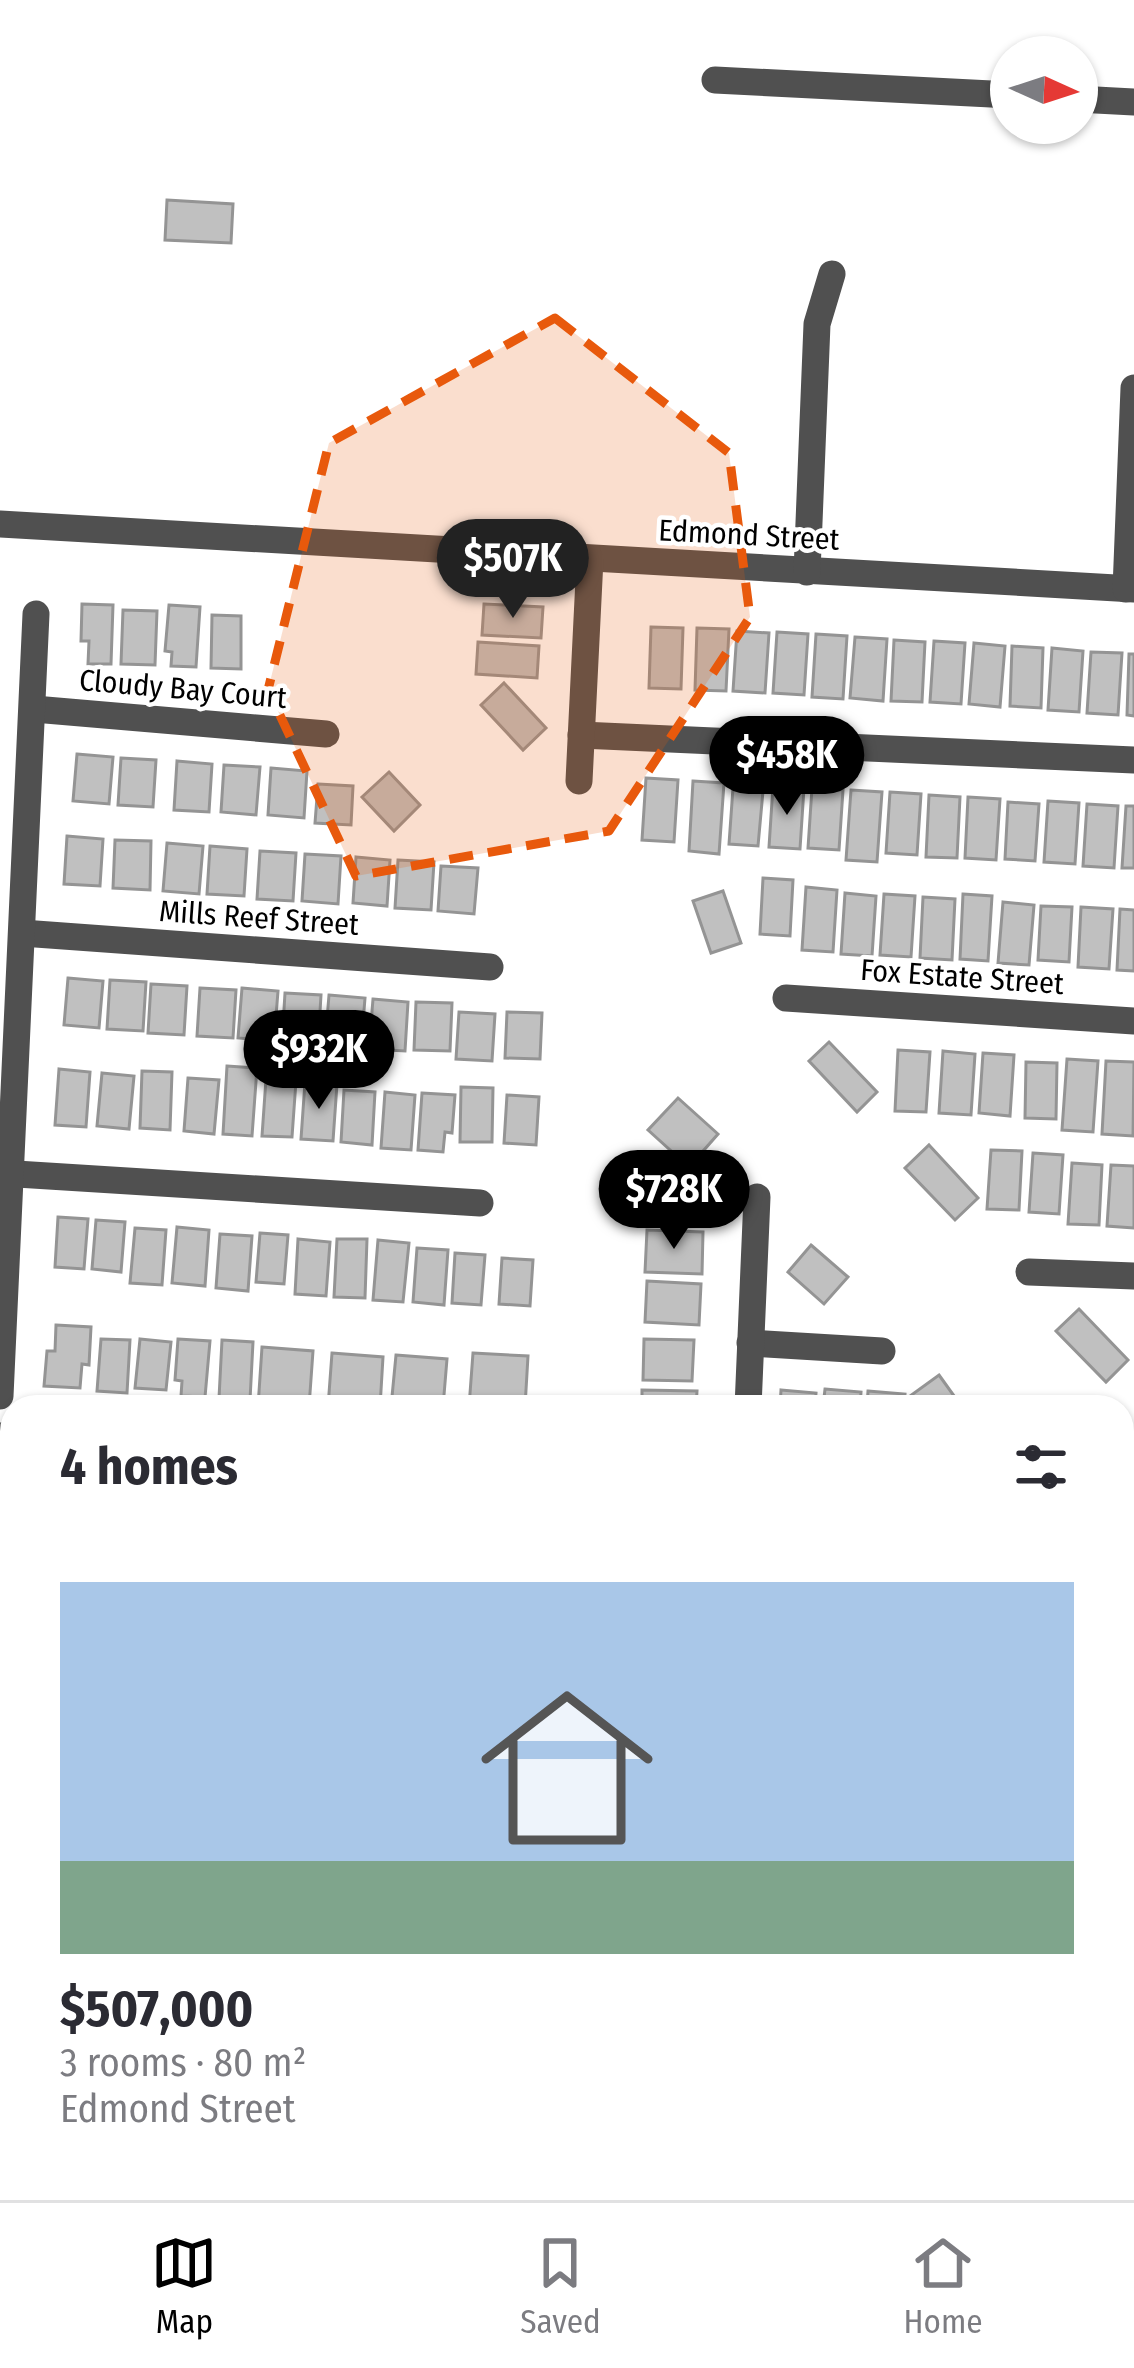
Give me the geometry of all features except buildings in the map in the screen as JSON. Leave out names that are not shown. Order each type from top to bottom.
[{"type":"street","points":[[715,80],[990,94]]},
{"type":"street","points":[[1098,100],[1134,102]]},
{"type":"street","points":[[807,572],[817,324],[832,274]]},
{"type":"street","points":[[1130,589],[1134,388]]},
{"type":"street","name":"Edmond Street","points":[[0,524],[1130,589]]},
{"type":"street","points":[[580,781],[590,559]]},
{"type":"street","points":[[0,1395],[5,1173],[37,614]]},
{"type":"street","name":"Cloudy Bay Court","points":[[34,709],[326,734]]},
{"type":"street","points":[[581,735],[1134,760]]},
{"type":"street","name":"Mills Reef Street","points":[[22,934],[490,968]]},
{"type":"street","name":"Fox Estate Street","points":[[786,998],[1134,1021]]},
{"type":"street","points":[[5,1173],[480,1203]]},
{"type":"street","points":[[748,1395],[758,1197]]},
{"type":"street","points":[[1029,1272],[1134,1276]]},
{"type":"street","points":[[750,1343],[883,1351]]},
{"type":"highlighted area","points":[[555,318],[729,453],[750,617],[609,831],[356,876],[268,690],[329,443]]}]
